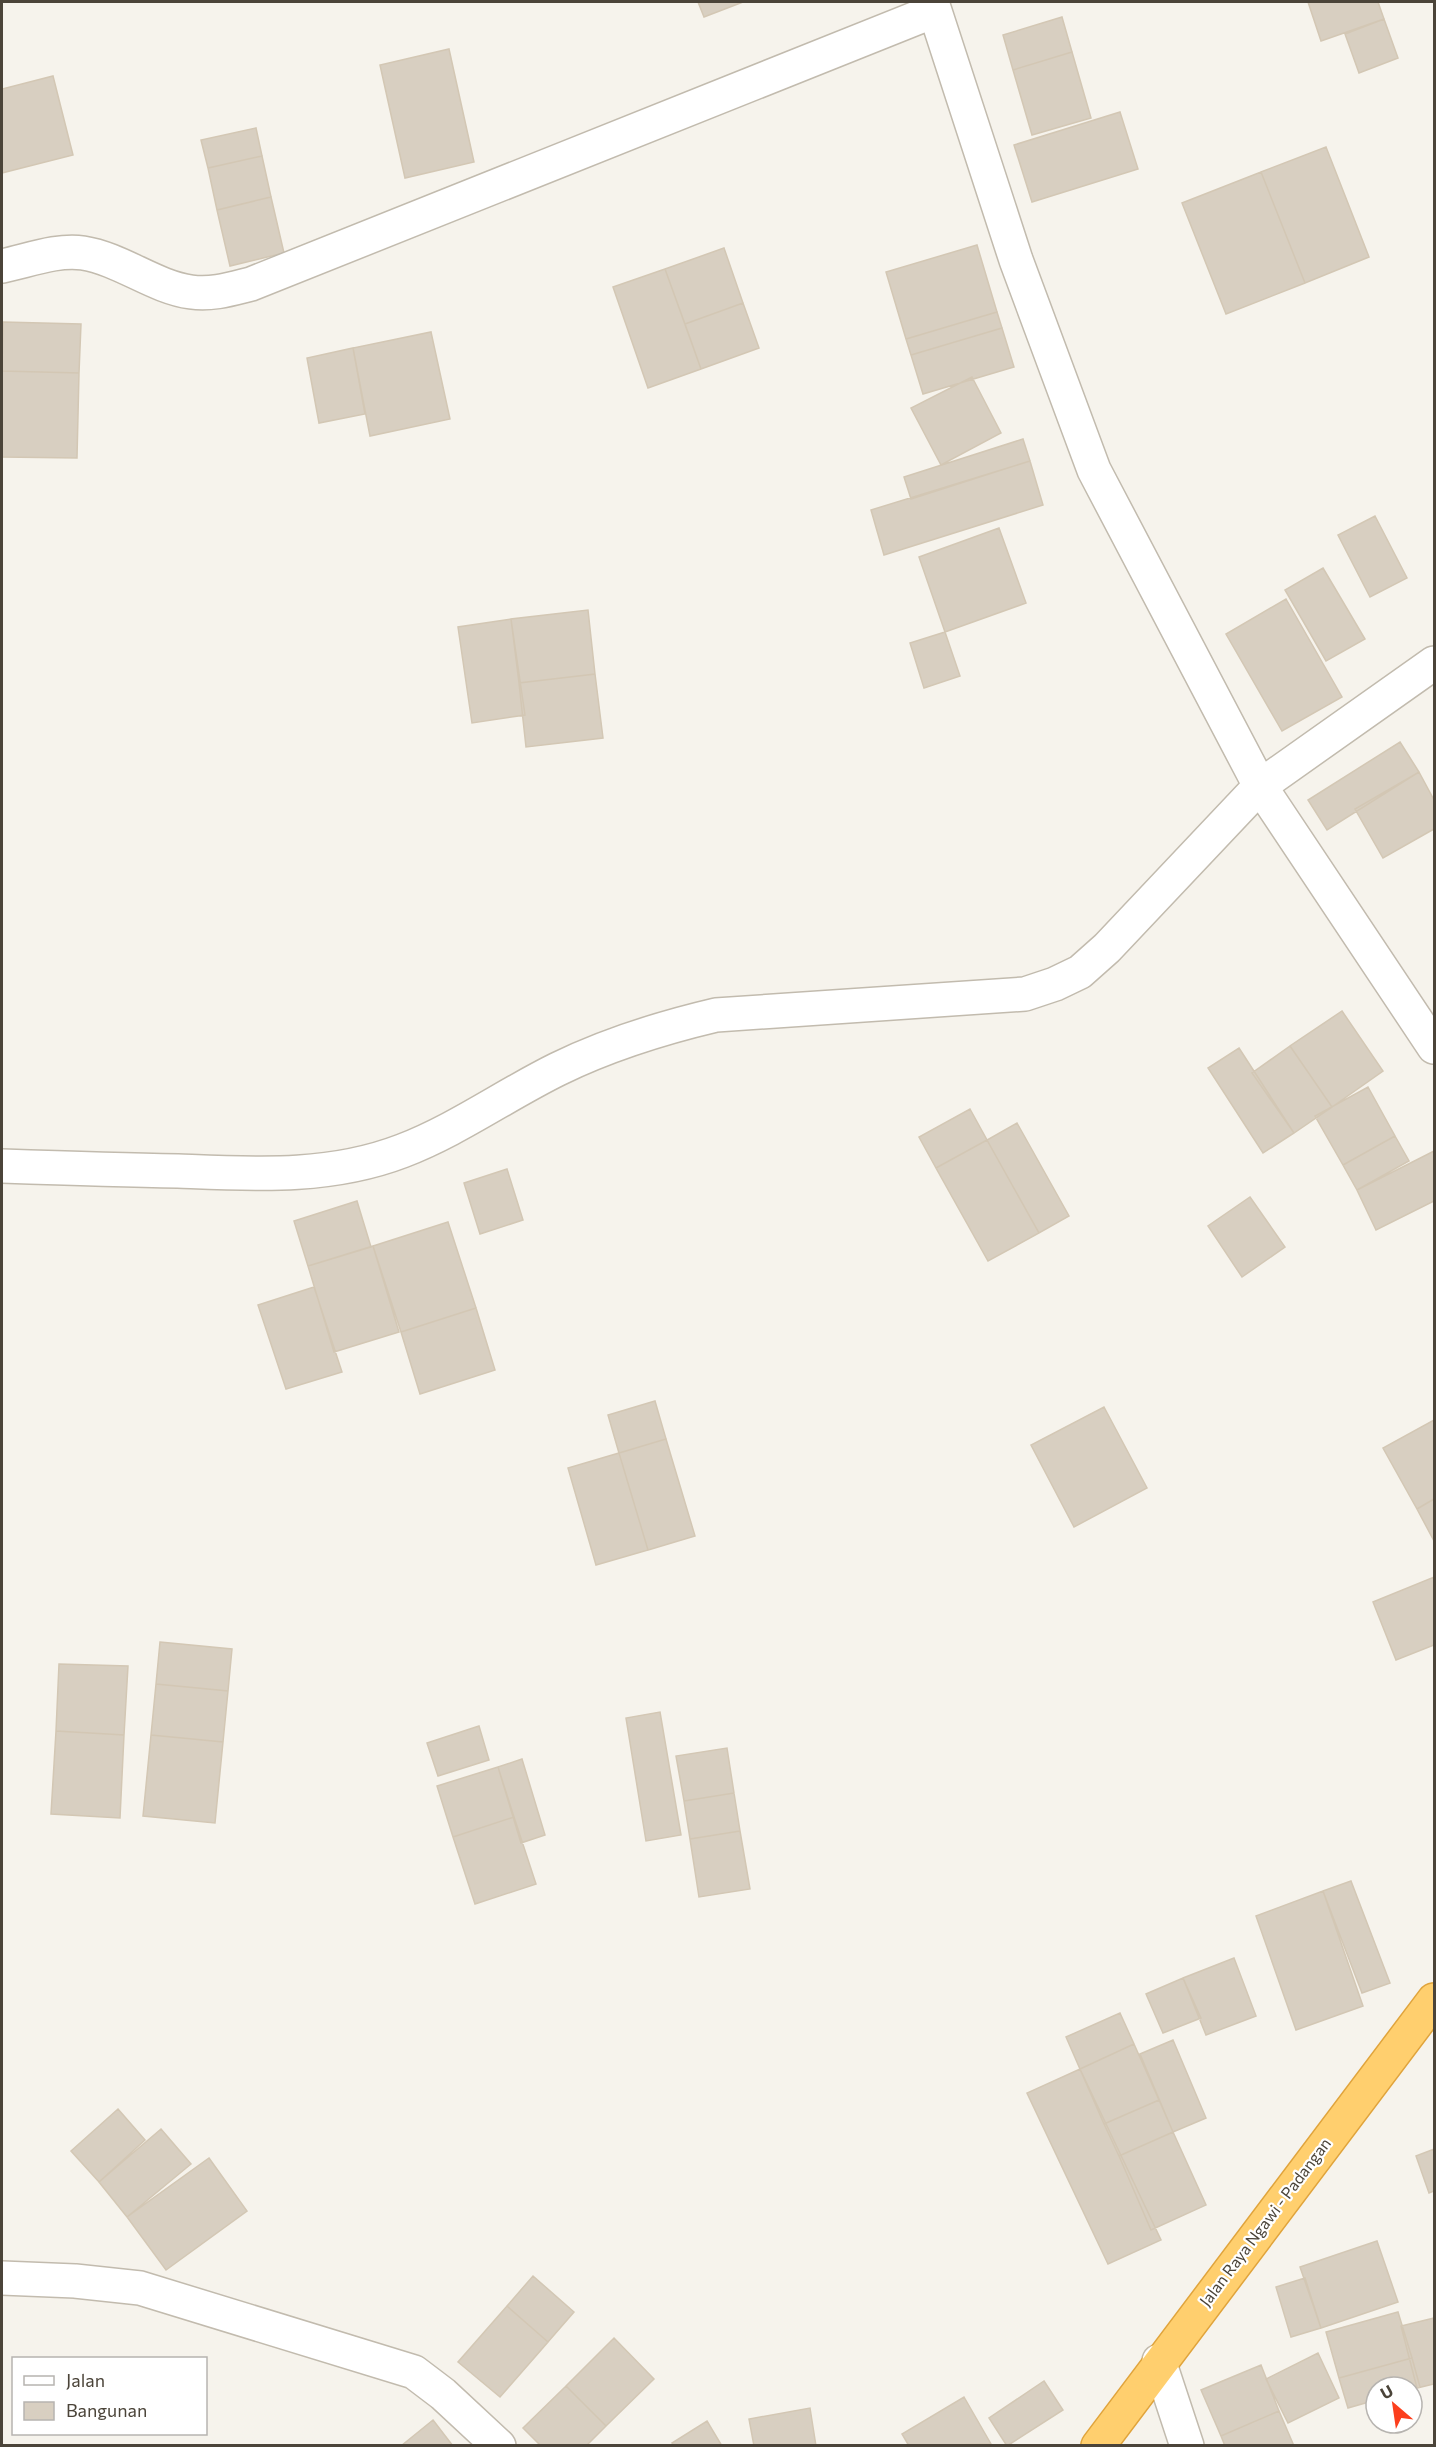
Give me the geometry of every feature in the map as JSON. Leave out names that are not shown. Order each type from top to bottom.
[{"type":"highway","name":"Jalan Raya Ngawi - Padangan","points":[[1098,2445],[1159,2361],[1434,2000]]},
{"type":"street","points":[[2,266],[51,255],[81,252],[103,257],[190,292],[214,293],[250,284],[933,6],[1016,260],[1094,470],[1260,786],[1434,1047]]},
{"type":"street","points":[[2,1166],[286,1174],[352,1165],[401,1151],[437,1135],[566,1065],[603,1048],[666,1027],[716,1015],[1025,994],[1055,984],[1080,972],[1260,786],[1434,663]]},
{"type":"street","points":[[2,2278],[75,2281],[140,2288],[414,2372],[443,2394],[499,2445]]},
{"type":"street","points":[[1159,2361],[1187,2445]]},
{"type":"building","points":[[698,2],[743,2],[704,17]]},
{"type":"building","points":[[1308,2],[1378,2],[1384,19],[1321,41]]},
{"type":"building","points":[[1062,17],[1072,52],[1013,70],[1003,35]]},
{"type":"building","points":[[1384,19],[1398,58],[1359,73],[1345,34]]},
{"type":"building","points":[[449,49],[474,162],[405,178],[380,65]]},
{"type":"building","points":[[1072,52],[1091,118],[1032,135],[1013,70]]},
{"type":"building","points":[[53,76],[73,155],[2,173],[2,89]]},
{"type":"building","points":[[1120,112],[1138,169],[1032,202],[1014,145]]},
{"type":"building","points":[[256,128],[262,156],[208,168],[201,140]]},
{"type":"building","points":[[1326,147],[1369,257],[1305,283],[1261,172]]},
{"type":"building","points":[[262,156],[271,197],[217,210],[208,168]]},
{"type":"building","points":[[1261,172],[1305,283],[1226,314],[1182,203]]},
{"type":"building","points":[[271,197],[284,253],[230,266],[217,210]]},
{"type":"building","points":[[977,245],[997,312],[906,339],[886,272]]},
{"type":"building","points":[[724,248],[743,303],[685,324],[665,269]]},
{"type":"building","points":[[665,269],[701,369],[648,388],[613,287]]},
{"type":"building","points":[[743,303],[759,348],[701,369],[685,324]]},
{"type":"building","points":[[997,312],[1002,328],[911,355],[906,339]]},
{"type":"building","points":[[3,322],[81,324],[79,373],[2,371]]},
{"type":"building","points":[[1002,328],[1014,367],[923,394],[911,355]]},
{"type":"building","points":[[431,332],[450,419],[370,436],[353,348]]},
{"type":"building","points":[[353,348],[365,414],[319,423],[307,358]]},
{"type":"building","points":[[2,371],[79,373],[77,458],[2,457]]},
{"type":"building","points":[[972,377],[1001,433],[941,465],[911,408]]},
{"type":"building","points":[[1023,439],[1030,461],[911,499],[904,477]]},
{"type":"building","points":[[1030,461],[1043,505],[884,555],[871,510]]},
{"type":"building","points":[[1375,516],[1407,578],[1370,597],[1338,535]]},
{"type":"building","points":[[999,528],[1026,603],[945,632],[919,557]]},
{"type":"building","points":[[1323,568],[1365,639],[1326,661],[1285,590]]},
{"type":"building","points":[[1286,599],[1342,697],[1282,731],[1226,634]]},
{"type":"building","points":[[588,610],[595,674],[519,683],[511,619]]},
{"type":"building","points":[[511,619],[525,715],[472,723],[458,627]]},
{"type":"building","points":[[945,632],[960,676],[924,688],[910,643]]},
{"type":"building","points":[[595,674],[603,738],[526,747],[519,683]]},
{"type":"building","points":[[1400,742],[1419,772],[1327,830],[1308,800]]},
{"type":"building","points":[[1419,772],[1434,800],[1434,829],[1383,858],[1355,809]]},
{"type":"building","points":[[1342,1011],[1383,1071],[1332,1107],[1290,1046]]},
{"type":"building","points":[[1290,1046],[1332,1107],[1294,1133],[1252,1073]]},
{"type":"building","points":[[1239,1048],[1294,1133],[1263,1153],[1208,1068]]},
{"type":"building","points":[[1368,1087],[1395,1136],[1343,1165],[1315,1116]]},
{"type":"building","points":[[970,1109],[987,1140],[936,1168],[919,1137]]},
{"type":"building","points":[[1017,1123],[1069,1216],[1039,1233],[987,1140]]},
{"type":"building","points":[[1395,1136],[1409,1161],[1357,1190],[1343,1165]]},
{"type":"building","points":[[987,1140],[1039,1233],[988,1261],[936,1168]]},
{"type":"building","points":[[1434,1151],[1434,1201],[1376,1230],[1357,1190]]},
{"type":"building","points":[[507,1169],[523,1220],[480,1234],[464,1183]]},
{"type":"building","points":[[1250,1197],[1285,1247],[1242,1277],[1208,1226]]},
{"type":"building","points":[[357,1201],[371,1247],[308,1266],[294,1221]]},
{"type":"building","points":[[448,1222],[476,1308],[401,1332],[373,1246]]},
{"type":"building","points":[[373,1246],[399,1332],[334,1352],[308,1266]]},
{"type":"building","points":[[314,1287],[342,1372],[286,1389],[258,1305]]},
{"type":"building","points":[[476,1308],[495,1370],[420,1394],[401,1332]]},
{"type":"building","points":[[655,1401],[666,1439],[619,1453],[608,1415]]},
{"type":"building","points":[[1104,1407],[1147,1488],[1074,1527],[1031,1445]]},
{"type":"building","points":[[1434,1420],[1434,1499],[1417,1509],[1383,1448]]},
{"type":"building","points":[[666,1439],[695,1536],[648,1550],[619,1453]]},
{"type":"building","points":[[619,1453],[648,1550],[596,1565],[568,1468]]},
{"type":"building","points":[[1434,1499],[1434,1541],[1417,1509]]},
{"type":"building","points":[[1434,1577],[1434,1645],[1396,1660],[1373,1602]]},
{"type":"building","points":[[160,1642],[232,1649],[228,1691],[156,1684]]},
{"type":"building","points":[[59,1664],[128,1666],[124,1735],[56,1731]]},
{"type":"building","points":[[156,1684],[228,1691],[223,1742],[151,1735]]},
{"type":"building","points":[[660,1712],[681,1835],[646,1841],[626,1718]]},
{"type":"building","points":[[479,1726],[489,1760],[438,1776],[427,1743]]},
{"type":"building","points":[[56,1731],[124,1735],[120,1818],[51,1814]]},
{"type":"building","points":[[151,1735],[223,1742],[215,1823],[143,1816]]},
{"type":"building","points":[[727,1748],[734,1793],[684,1801],[676,1756]]},
{"type":"building","points":[[522,1759],[545,1835],[521,1843],[498,1767]]},
{"type":"building","points":[[498,1767],[514,1817],[453,1837],[437,1786]]},
{"type":"building","points":[[734,1793],[740,1831],[690,1839],[684,1801]]},
{"type":"building","points":[[514,1817],[536,1884],[475,1904],[453,1837]]},
{"type":"building","points":[[740,1831],[750,1889],[699,1897],[690,1839]]},
{"type":"building","points":[[1351,1881],[1390,1983],[1362,1993],[1323,1891]]},
{"type":"building","points":[[1323,1891],[1363,2006],[1296,2030],[1256,1916]]},
{"type":"building","points":[[1234,1958],[1256,2016],[1206,2035],[1183,1978]]},
{"type":"building","points":[[1183,1978],[1201,2018],[1163,2033],[1146,1994]]},
{"type":"building","points":[[1120,2013],[1134,2044],[1080,2069],[1066,2037]]},
{"type":"building","points":[[1173,2040],[1206,2118],[1173,2132],[1140,2054]]},
{"type":"building","points":[[1134,2044],[1159,2100],[1104,2124],[1080,2069]]},
{"type":"building","points":[[1080,2069],[1161,2240],[1108,2264],[1027,2093]]},
{"type":"building","points":[[1159,2100],[1173,2132],[1119,2156],[1104,2124]]},
{"type":"building","points":[[118,2109],[145,2140],[99,2182],[71,2151]]},
{"type":"building","points":[[161,2129],[191,2164],[127,2217],[99,2182]]},
{"type":"building","points":[[1173,2132],[1206,2205],[1151,2230],[1119,2156]]},
{"type":"building","points":[[1434,2149],[1434,2191],[1429,2193],[1416,2156]]},
{"type":"building","points":[[209,2158],[247,2211],[166,2270],[127,2217]]},
{"type":"building","points":[[1377,2241],[1398,2302],[1321,2328],[1300,2267]]},
{"type":"building","points":[[533,2276],[574,2312],[548,2342],[507,2306]]},
{"type":"building","points":[[1305,2278],[1321,2328],[1291,2337],[1276,2287]]},
{"type":"building","points":[[507,2306],[548,2342],[500,2397],[458,2362]]},
{"type":"building","points":[[1398,2312],[1412,2358],[1339,2378],[1326,2332]]},
{"type":"building","points":[[1434,2318],[1434,2384],[1424,2386],[1424,2375],[1414,2375],[1401,2326]]},
{"type":"building","points":[[614,2338],[654,2379],[606,2426],[566,2386]]},
{"type":"building","points":[[1318,2353],[1339,2398],[1288,2423],[1266,2379]]},
{"type":"building","points":[[1412,2358],[1417,2375],[1364,2375],[1364,2403],[1348,2408],[1339,2378]]},
{"type":"building","points":[[1261,2365],[1279,2411],[1221,2436],[1201,2390]]},
{"type":"building","points":[[1044,2381],[1063,2410],[1007,2446],[989,2418]]},
{"type":"building","points":[[566,2386],[606,2426],[586,2446],[541,2446],[523,2428]]},
{"type":"building","points":[[964,2397],[991,2444],[909,2446],[902,2434]]},
{"type":"building","points":[[810,2408],[816,2446],[754,2446],[749,2419]]},
{"type":"building","points":[[1279,2411],[1294,2446],[1225,2446],[1221,2436]]},
{"type":"building","points":[[433,2420],[453,2446],[401,2446]]},
{"type":"building","points":[[707,2421],[722,2446],[674,2446],[672,2443]]}]
